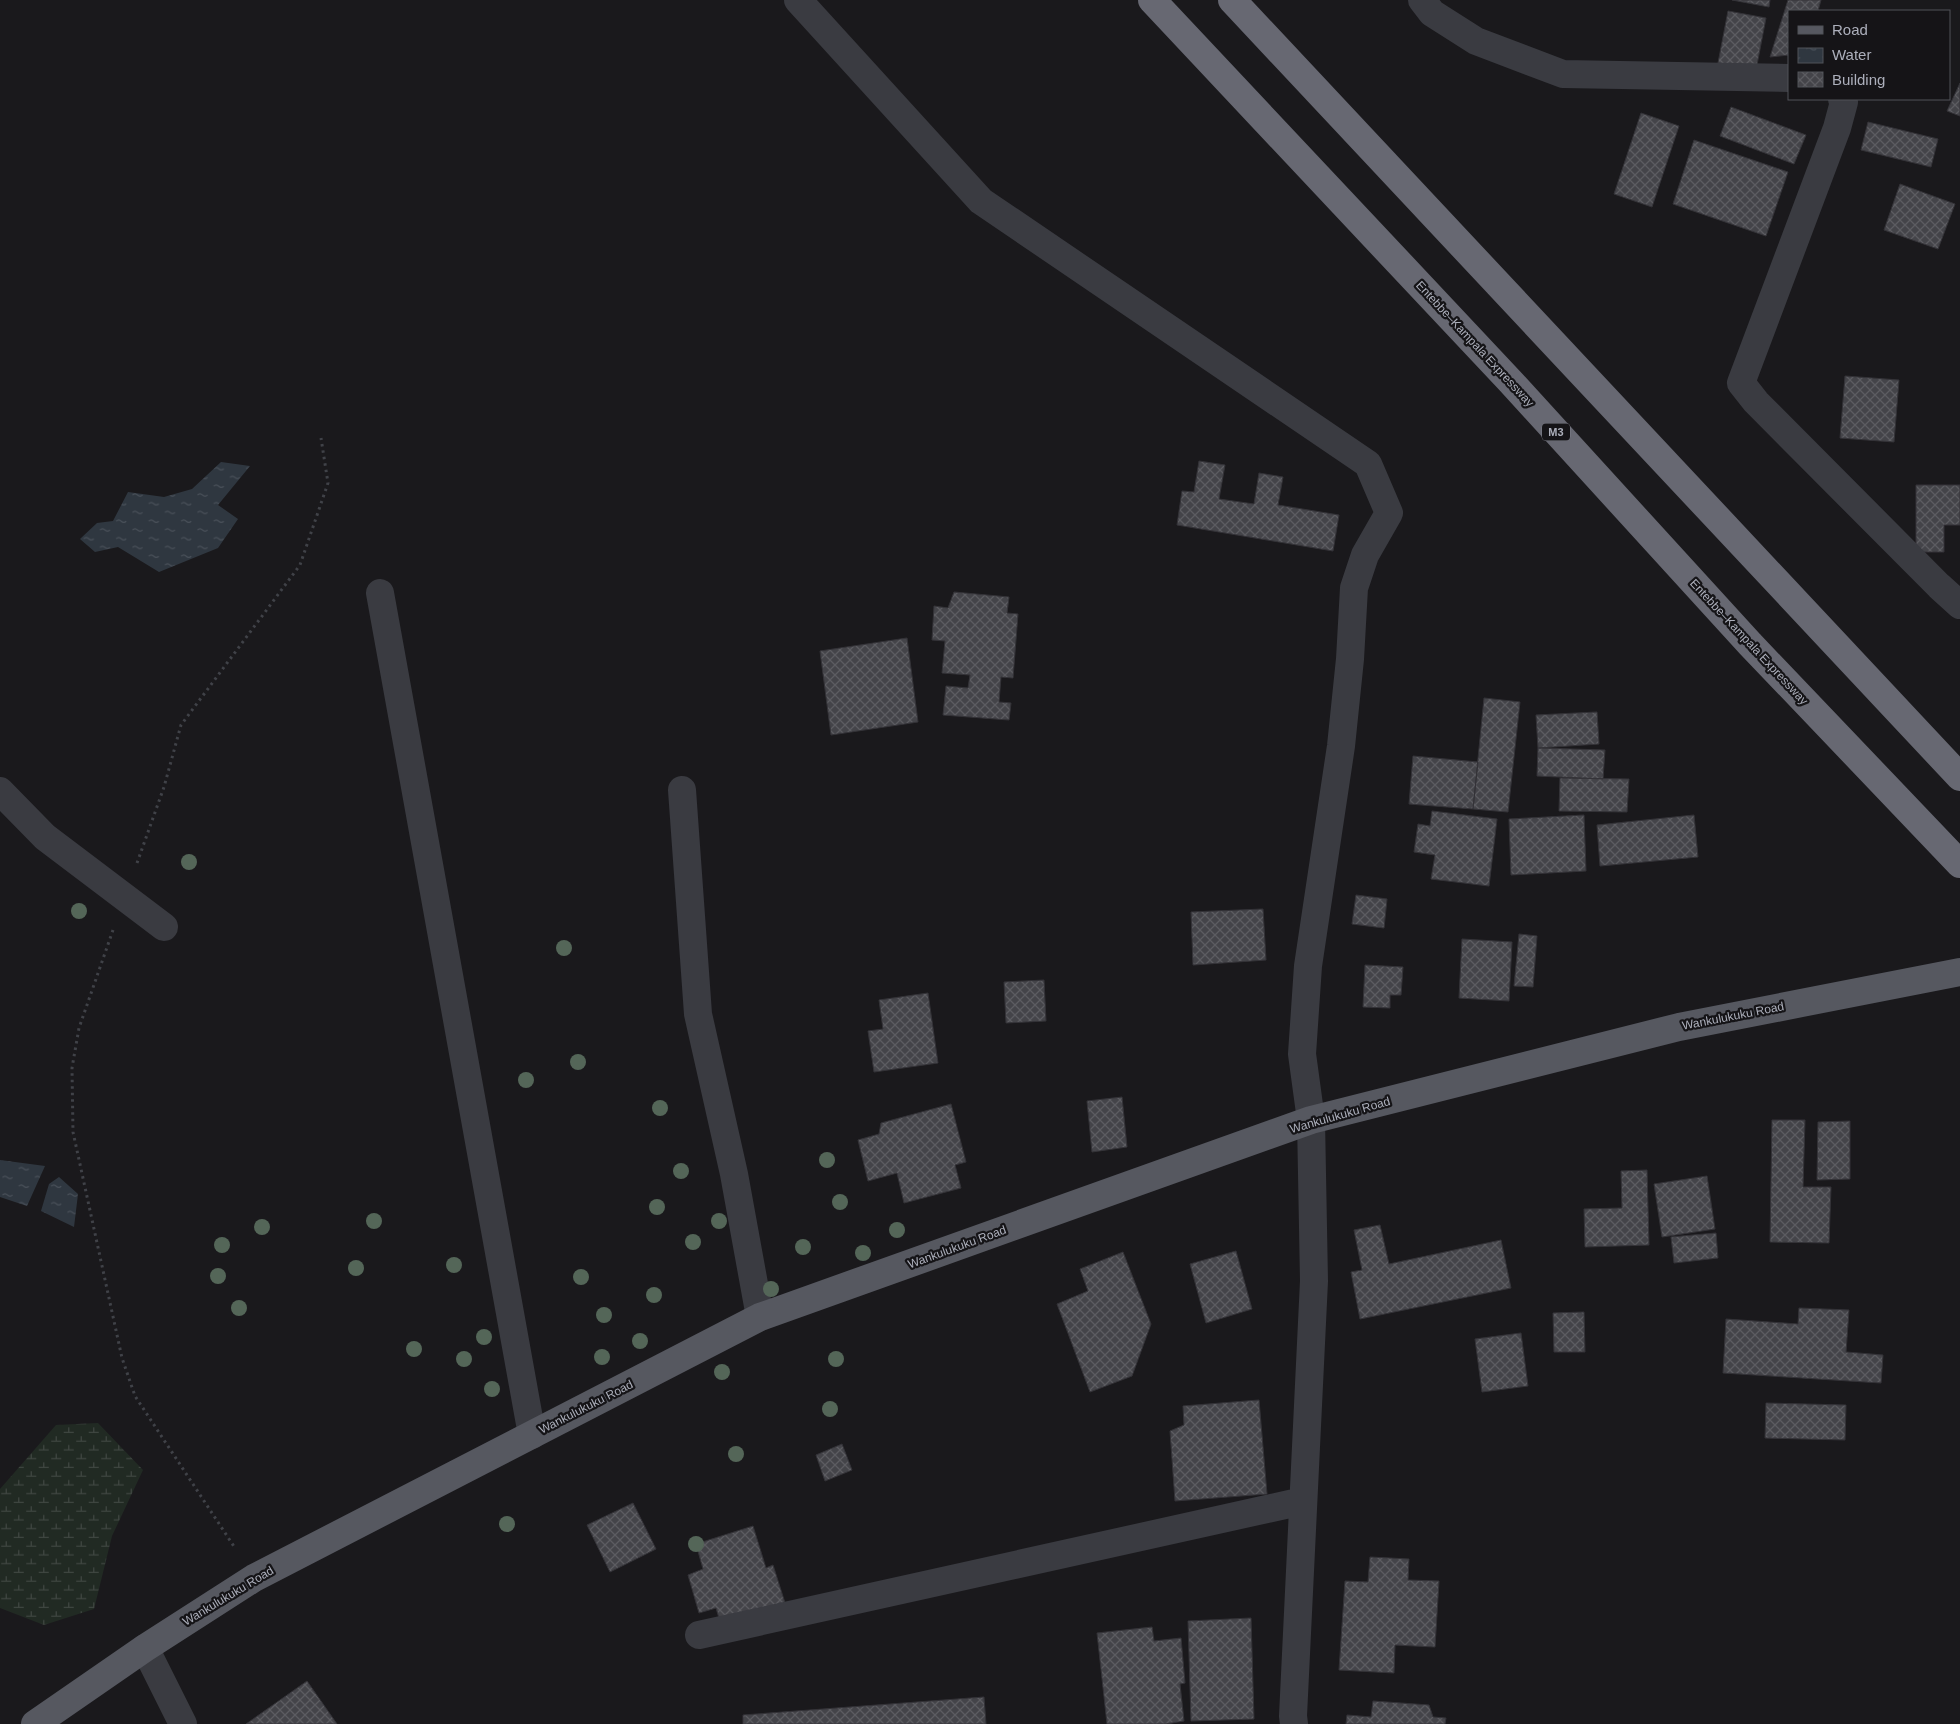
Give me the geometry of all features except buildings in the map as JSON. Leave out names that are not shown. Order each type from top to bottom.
[{"type":"highway","name":"Entebbe–Kampala Expressway","points":[[1152,0],[1510,381],[1750,644],[1960,864]]},
{"type":"highway","points":[[1232,0],[1960,777]]},
{"type":"main road","name":"Wankulukuku Road","points":[[35,1724],[145,1648],[254,1578],[760,1317],[1311,1120],[1679,1027],[1960,972]]},
{"type":"street","points":[[798,0],[981,201],[1368,464],[1388,513],[1365,555],[1354,588],[1341,746],[1308,966],[1302,1054],[1311,1120],[1314,1281],[1293,1706],[1294,1724]]},
{"type":"street","points":[[1422,0],[1432,13],[1476,41],[1563,74],[1788,78]]},
{"type":"street","points":[[1843,100],[1844,102],[1837,128],[1741,383],[1770,416],[1960,605]]},
{"type":"street","points":[[380,593],[532,1435]]},
{"type":"street","points":[[682,790],[698,1014],[734,1174],[760,1317]]},
{"type":"street","points":[[0,791],[45,836],[164,928]]},
{"type":"street","points":[[699,1634],[1303,1501]]},
{"type":"street","points":[[145,1648],[183,1724]]},
{"type":"path","points":[[254,1578],[135,1396],[122,1358],[73,1132],[72,1068],[79,1028],[164,787],[181,725],[300,565],[328,483],[321,438]]},
{"type":"green space","points":[[98,1423],[143,1470],[112,1536],[94,1609],[44,1625],[0,1608],[0,1489],[56,1425]]},
{"type":"water","points":[[221,462],[250,466],[218,505],[238,519],[218,548],[159,572],[118,547],[95,552],[80,539],[97,523],[113,521],[128,492],[164,497],[192,489]]},
{"type":"water","points":[[0,1160],[45,1166],[27,1206],[0,1197]]},
{"type":"water","points":[[59,1177],[78,1194],[74,1227],[41,1211],[49,1184]]}]
